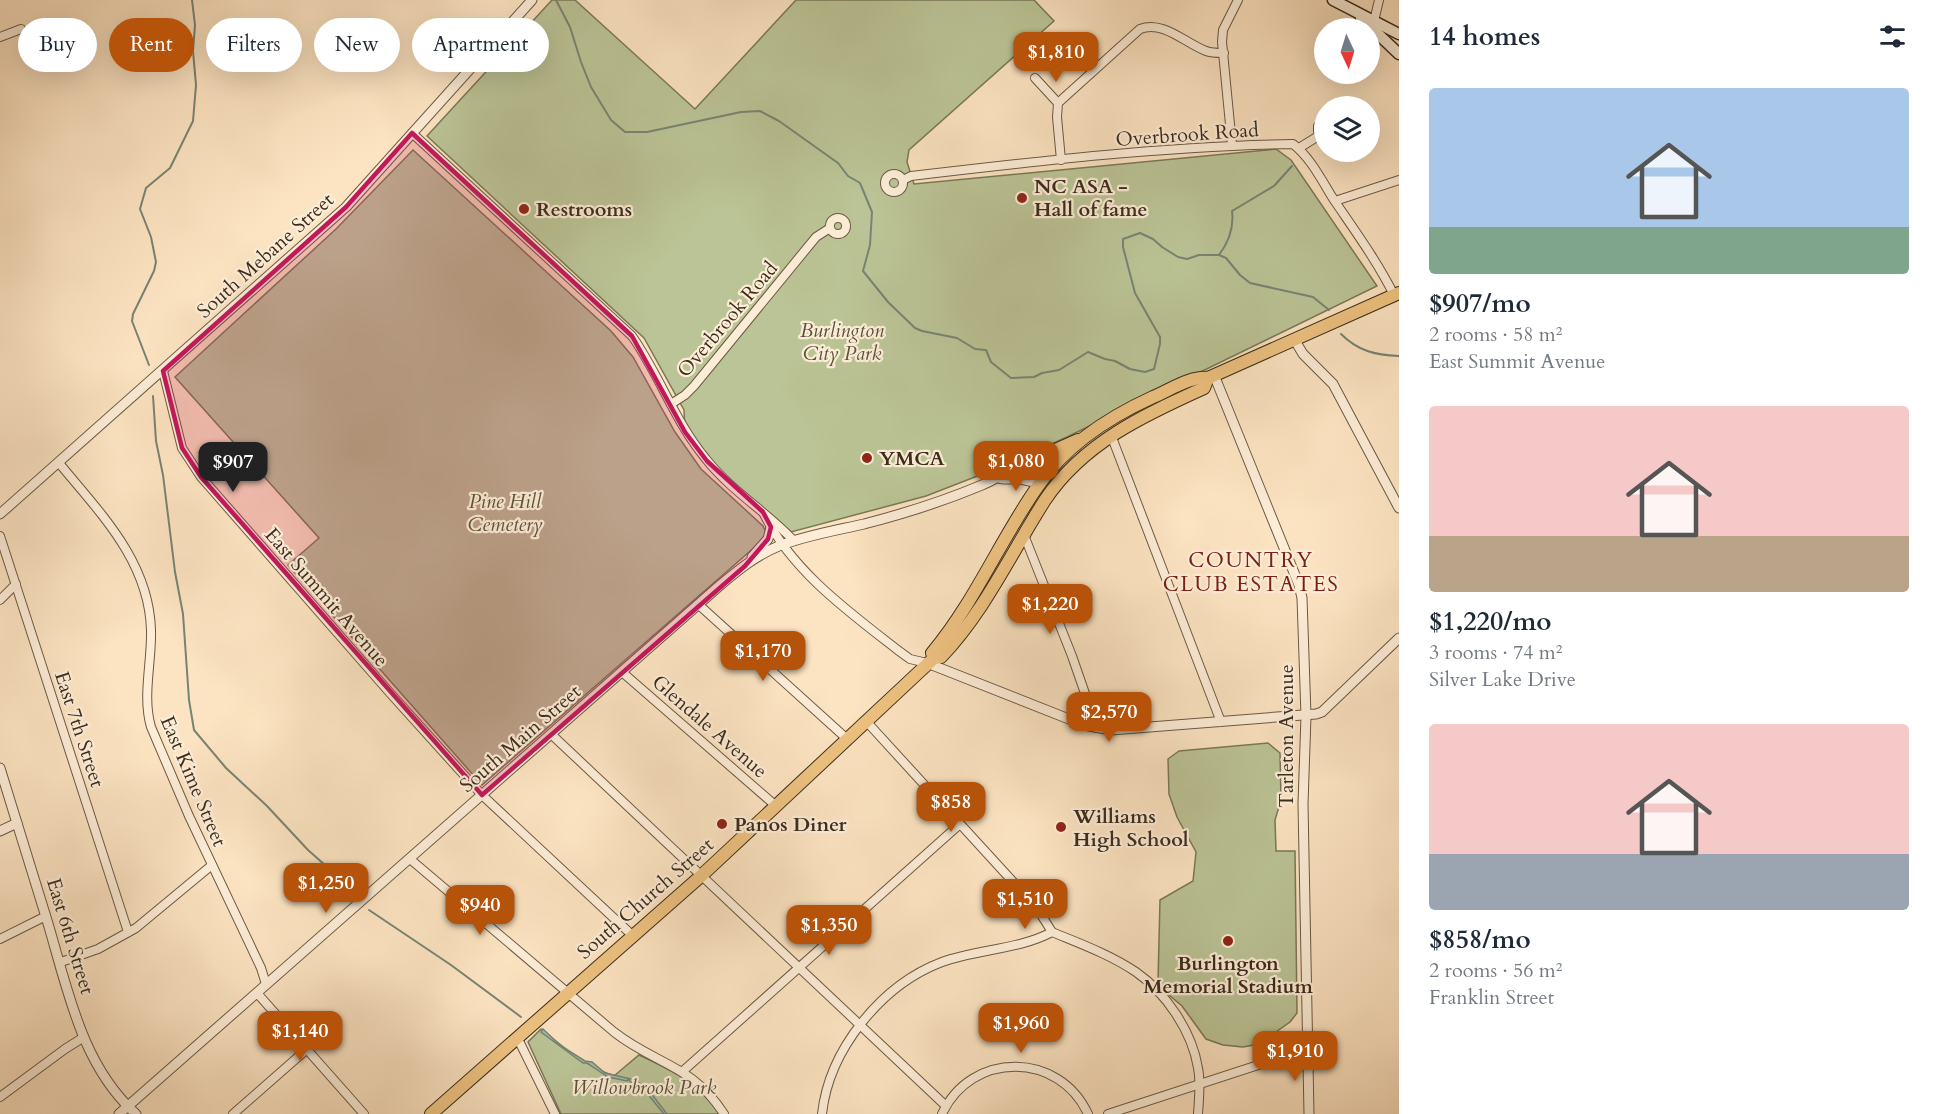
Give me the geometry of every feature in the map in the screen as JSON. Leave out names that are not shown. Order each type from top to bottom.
[{"type":"main road","points":[[1333,0],[1368,18]]},
{"type":"main road","points":[[1352,10],[1399,54]]},
{"type":"main road","points":[[1380,24],[1399,33]]},
{"type":"main road","name":"South Church Street","points":[[931,660],[932,652],[948,634],[969,603],[1040,482],[1087,436],[1122,412],[1198,377],[1211,377],[1396,294]]},
{"type":"main road","name":"South Church Street","points":[[431,1114],[700,876],[931,660],[940,657],[975,616],[1046,499],[1067,473],[1093,448],[1111,435],[1162,407],[1204,388],[1211,377]]},
{"type":"main road","points":[[1000,475],[1087,436]]},
{"type":"main road","points":[[1027,530],[1028,517],[1044,488],[1040,482],[1050,481],[1078,454],[1093,448]]},
{"type":"street","name":"South Mebane Street","points":[[0,514],[346,207],[532,0]]},
{"type":"street","points":[[1232,145],[1223,30],[1238,0]]},
{"type":"street","points":[[1375,18],[1379,0]]},
{"type":"street","points":[[1061,160],[1058,103],[1140,29],[1147,26],[1158,27],[1207,52],[1224,53]]},
{"type":"street","points":[[0,37],[18,29]]},
{"type":"street","points":[[1035,78],[1058,103]]},
{"type":"street","points":[[412,134],[632,336],[653,369],[685,432],[707,461],[779,524],[794,542]]},
{"type":"street","points":[[1314,140],[1299,148],[1396,294]]},
{"type":"street","name":"Overbrook Road","points":[[903,180],[911,176],[1061,160],[1232,145],[1293,144],[1299,148]]},
{"type":"street","points":[[1335,201],[1399,180]]},
{"type":"street","name":"Overbrook Road","points":[[671,404],[694,386],[816,237],[830,228]]},
{"type":"street","points":[[1294,339],[1304,354],[1333,384],[1399,508]]},
{"type":"street","name":"East Summit Avenue","points":[[163,371],[182,448],[201,477],[482,795],[632,935]]},
{"type":"street","name":"Tarleton Avenue","points":[[1211,377],[1299,585],[1303,615],[1306,716],[1303,804],[1309,1114]]},
{"type":"street","points":[[1111,435],[1221,722]]},
{"type":"street","name":"East Kime Street","points":[[58,463],[122,541],[136,567],[147,599],[151,628],[147,713],[157,746],[261,968],[266,984]]},
{"type":"street","name":"South Main Street","points":[[119,1114],[745,566],[781,545],[866,524],[931,504],[1013,471],[1031,472],[1040,482]]},
{"type":"street","points":[[763,512],[781,545],[819,584],[871,630],[910,659],[931,660],[1096,728],[1111,730],[1306,716],[1322,712],[1399,638]]},
{"type":"street","points":[[745,566],[768,539],[771,527]]},
{"type":"street","points":[[1027,530],[1096,728]]},
{"type":"street","name":"East 7th Street","points":[[0,536],[128,932]]},
{"type":"street","points":[[0,600],[16,584]]},
{"type":"street","points":[[699,605],[846,738]]},
{"type":"street","name":"Glendale Avenue","points":[[622,672],[776,806]]},
{"type":"street","points":[[866,721],[1037,908],[1052,932],[1114,959],[1152,985],[1186,1030],[1198,1066],[1200,1084],[1198,1114]]},
{"type":"street","points":[[551,734],[946,1106]]},
{"type":"street","name":"East 6th Street","points":[[0,768],[91,1056],[102,1075],[136,1114]]},
{"type":"street","points":[[0,831],[17,824]]},
{"type":"street","points":[[682,1071],[960,824]]},
{"type":"street","points":[[410,859],[626,1042],[682,1071],[703,1086],[724,1114]]},
{"type":"street","points":[[61,962],[98,949],[148,920],[212,865]]},
{"type":"street","points":[[0,939],[46,916]]},
{"type":"street","points":[[822,1114],[828,1084],[835,1066],[860,1024],[892,992],[940,963],[1022,944],[1052,932]]},
{"type":"street","points":[[257,993],[364,1114]]},
{"type":"street","points":[[0,1097],[64,1049],[84,1037]]},
{"type":"street","points":[[517,1037],[555,1114]]},
{"type":"street","points":[[1108,1114],[1308,1049]]},
{"type":"street","points":[[233,1114],[306,1050]]},
{"type":"street","points":[[942,1114],[962,1086],[984,1072],[996,1068],[1022,1066],[1051,1075],[1064,1083],[1076,1094],[1088,1114]]},
{"type":"highlighted area","points":[[412,133],[632,336],[685,432],[707,461],[763,512],[771,527],[768,539],[745,566],[482,795],[201,477],[182,448],[163,371],[346,207]]},
{"type":"green space","name":"Burlington City Park","points":[[552,0],[575,0],[695,109],[796,0],[1034,0],[1054,21],[909,150],[907,162],[914,184],[1276,149],[1291,160],[1377,286],[1067,437],[993,470],[926,496],[791,532],[772,515],[765,512],[707,459],[685,432],[684,410],[644,338],[427,136],[486,72],[549,72],[549,18],[535,18]]},
{"type":"green space","name":"Pine Hill Cemetery","points":[[413,150],[611,331],[633,357],[675,432],[701,469],[763,526],[766,533],[764,539],[482,785],[288,565],[319,538],[175,377],[336,229]]},
{"type":"green space","name":"Burlington Memorial Stadium","points":[[1268,743],[1280,753],[1281,800],[1275,820],[1276,851],[1295,851],[1297,1013],[1290,1022],[1259,1044],[1243,1047],[1223,1045],[1206,1039],[1182,1006],[1158,982],[1160,900],[1193,881],[1196,852],[1177,817],[1169,794],[1168,759],[1179,751]]},
{"type":"green space","name":"Willowbrook Park","points":[[541,1029],[585,1062],[614,1076],[639,1055],[650,1060],[694,1086],[704,1094],[719,1114],[561,1114],[528,1042]]},
{"type":"shaded area","points":[[543,1029],[561,1046],[585,1061],[592,1062],[605,1073],[635,1080],[647,1088],[667,1114],[664,1114],[641,1086],[632,1084],[628,1079],[627,1081],[608,1077],[587,1063],[583,1063],[541,1032]]},
{"type":"waterway","points":[[149,365],[132,321],[156,262],[151,237],[140,209],[146,188],[170,168],[193,121],[196,85],[193,51],[195,25],[192,0]]},
{"type":"waterway","points":[[556,0],[570,27],[591,87],[611,120],[625,132],[647,132],[741,112],[760,111],[779,121],[838,163],[848,176],[860,183],[872,212],[870,245],[863,271],[888,302],[915,328],[957,338],[975,349],[986,350],[991,362],[1011,378],[1034,377],[1059,370],[1088,352],[1130,369],[1145,372],[1154,369],[1160,337],[1135,293],[1123,247],[1123,239],[1140,233],[1153,239],[1178,257],[1187,259],[1199,255],[1219,255],[1226,258],[1250,283],[1313,297],[1329,310]]},
{"type":"waterway","points":[[1219,255],[1230,234],[1232,211],[1274,186],[1292,166]]},
{"type":"waterway","points":[[1341,334],[1367,351],[1399,356]]},
{"type":"waterway","points":[[153,396],[156,441],[183,614],[189,700],[194,730],[226,768],[334,873]]},
{"type":"waterway","points":[[369,910],[451,965],[521,1017]]},
{"type":"place","name":"NC ASA - Hall of fame","points":[[1022,198]]},
{"type":"place","name":"Restrooms","points":[[524,209]]},
{"type":"place","name":"YMCA","points":[[867,458]]},
{"type":"place","name":"Panos Diner","points":[[722,824]]},
{"type":"place","name":"Williams High School","points":[[1061,827]]},
{"type":"place","name":"Burlington Memorial Stadium","points":[[1228,941]]},
{"type":"district","name":"COUNTRY CLUB ESTATES","points":[[1251,572]]}]
